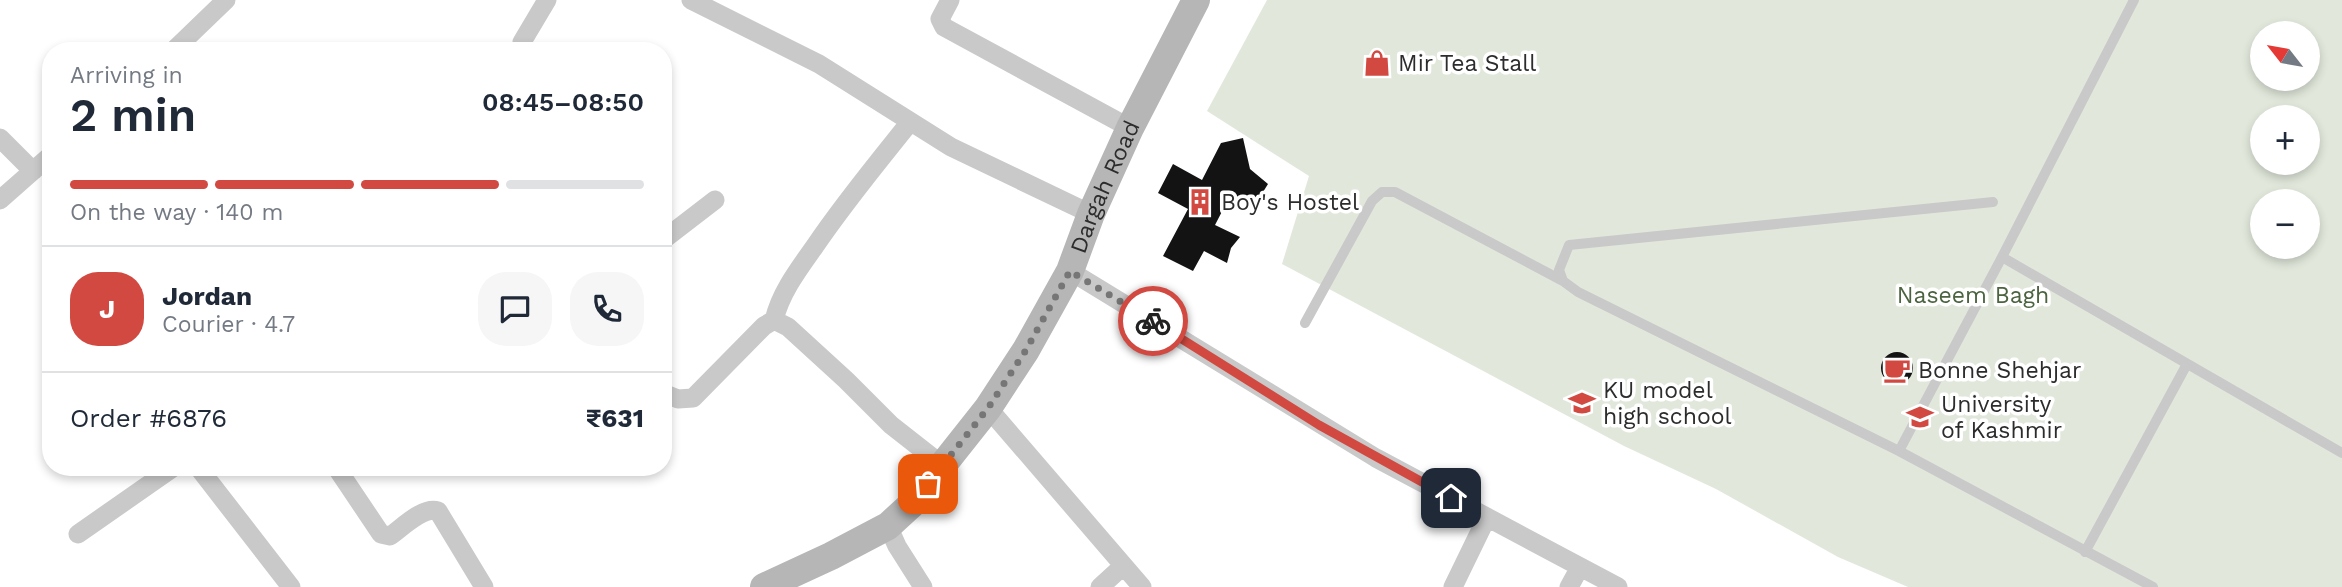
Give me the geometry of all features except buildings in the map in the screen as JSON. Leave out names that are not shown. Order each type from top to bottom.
[{"type":"street","points":[[182,42],[226,0]]},
{"type":"street","points":[[522,42],[547,0]]},
{"type":"street","points":[[691,0],[714,5],[819,64],[951,146],[1091,214]]},
{"type":"street","points":[[950,0],[940,19],[944,27],[1130,128]]},
{"type":"street","name":"Dargah Road","points":[[764,587],[888,526],[912,503],[988,408],[1026,350],[1070,271],[1091,214],[1130,128],[1196,0]]},
{"type":"street","points":[[672,396],[686,400],[693,398],[764,326],[774,320],[778,303],[795,273],[910,121]]},
{"type":"street","points":[[0,138],[33,171]]},
{"type":"street","points":[[0,200],[42,163]]},
{"type":"street","points":[[672,233],[715,200]]},
{"type":"street","points":[[1070,271],[1207,353],[1319,425],[1618,587]]},
{"type":"street","points":[[774,320],[788,327],[891,425],[943,465]]},
{"type":"street","points":[[988,408],[1142,587]]},
{"type":"street","points":[[79,534],[161,476]]},
{"type":"street","points":[[205,476],[291,587]]},
{"type":"street","points":[[342,476],[381,534],[386,536],[424,512],[432,509],[438,511],[484,587]]},
{"type":"street","points":[[1453,587],[1487,517]]},
{"type":"street","points":[[888,526],[897,546],[923,587]]},
{"type":"street","points":[[1100,587],[1123,566]]},
{"type":"street","points":[[1569,587],[1580,567]]},
{"type":"lane","points":[[1899,451],[2134,0]]},
{"type":"lane","points":[[1305,323],[1372,201],[1382,192],[1395,192],[1563,281],[1578,292],[1899,451],[2153,587]]},
{"type":"lane","points":[[1563,281],[1559,270],[1569,245],[1993,202]]},
{"type":"lane","points":[[2002,257],[2342,453]]},
{"type":"lane","points":[[2085,552],[2187,364]]},
{"type":"green space","name":"Naseem Bagh","points":[[1267,0],[2342,0],[2342,587],[1908,587],[1838,557],[1716,489],[1624,446],[1282,264],[1309,176],[1207,111]]},
{"type":"way so far","points":[[928,484],[988,408],[1026,350],[1070,271],[1153,321]]},
{"type":"place","name":"Mir Tea Stall","points":[[1377,63]]},
{"type":"place","name":"Boy's Hostel","points":[[1200,202]]},
{"type":"place","name":"Bonne Shehjar","points":[[1897,370]]},
{"type":"place","name":"KU model high school","points":[[1582,403]]},
{"type":"place","name":"University of Kashmir","points":[[1920,417]]},
{"type":"route","points":[[1153,321],[1319,425],[1451,498]]}]
